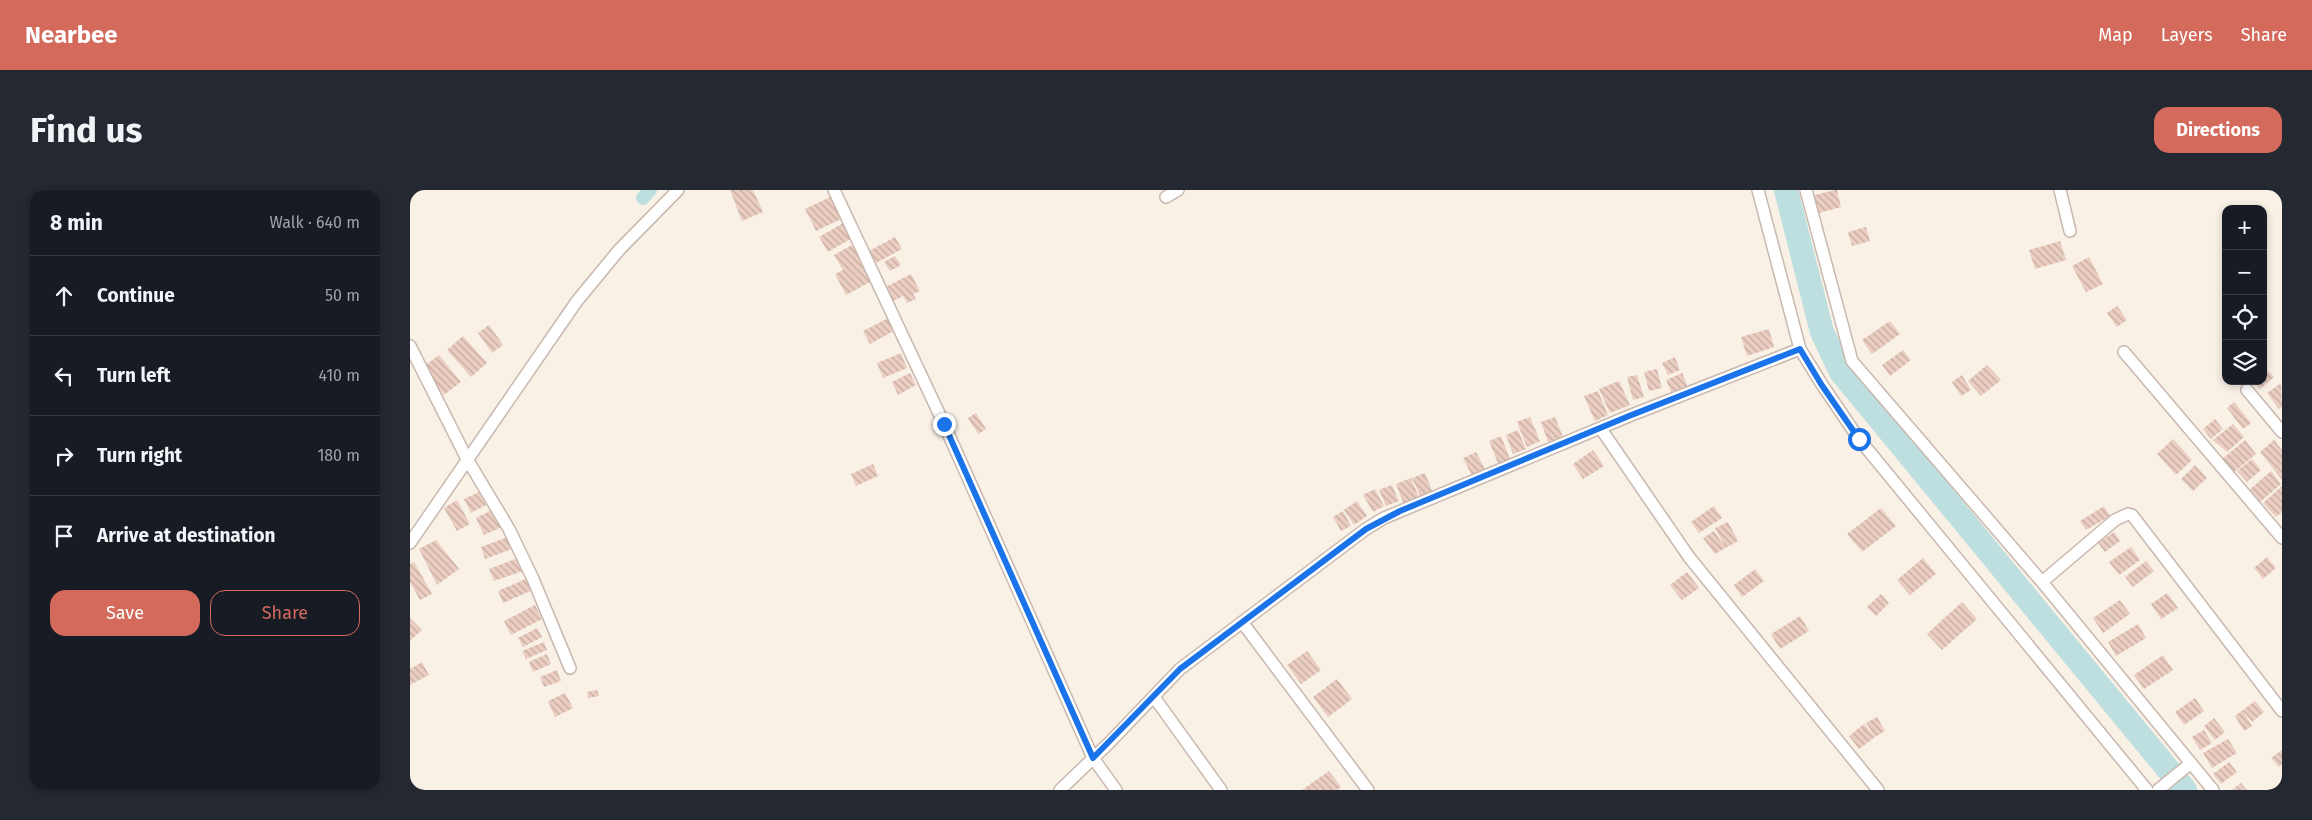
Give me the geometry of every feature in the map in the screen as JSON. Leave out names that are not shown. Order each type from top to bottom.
[{"type":"street","points":[[410,543],[577,301],[619,250],[678,190]]},
{"type":"street","points":[[834,190],[944,424],[1093,758],[1116,790]]},
{"type":"street","points":[[1166,197],[1178,190]]},
{"type":"street","points":[[1758,190],[1800,349],[1821,384],[1859,439],[2147,790]]},
{"type":"street","points":[[1806,190],[1852,361],[2042,582],[2213,790]]},
{"type":"street","points":[[2060,190],[2070,231]]},
{"type":"street","points":[[410,346],[467,459],[513,538],[533,578],[570,668]]},
{"type":"street","points":[[1060,790],[1180,669],[1366,529],[1384,518],[1800,349]]},
{"type":"street","points":[[2124,352],[2282,538]]},
{"type":"street","points":[[2247,390],[2282,432]]},
{"type":"street","points":[[1601,429],[1689,557],[1878,790]]},
{"type":"street","points":[[2042,582],[2115,520],[2128,514],[2132,515],[2282,711]]},
{"type":"street","points":[[1242,622],[1368,790]]},
{"type":"street","points":[[1154,697],[1221,790]]},
{"type":"street","points":[[2158,790],[2191,763]]},
{"type":"building","points":[[730,190],[753,190],[763,212],[742,221]]},
{"type":"building","points":[[1837,190],[1841,207],[1815,214],[1811,196]]},
{"type":"building","points":[[832,196],[843,218],[816,231],[805,209]]},
{"type":"building","points":[[845,222],[854,237],[828,252],[819,237]]},
{"type":"building","points":[[1866,227],[1870,241],[1852,246],[1848,232]]},
{"type":"building","points":[[895,237],[902,249],[876,263],[869,251]]},
{"type":"building","points":[[2060,241],[2066,260],[2035,269],[2029,250]]},
{"type":"building","points":[[852,245],[872,281],[846,295],[835,274],[843,270],[834,255]]},
{"type":"building","points":[[895,256],[901,265],[890,271],[884,262]]},
{"type":"building","points":[[2089,257],[2103,284],[2086,292],[2072,266]]},
{"type":"building","points":[[911,274],[920,291],[913,294],[916,299],[907,303],[903,296],[891,302],[884,288]]},
{"type":"building","points":[[2117,306],[2127,320],[2117,327],[2107,313]]},
{"type":"building","points":[[892,316],[899,328],[870,344],[863,331]]},
{"type":"building","points":[[1890,321],[1900,334],[1872,354],[1862,340]]},
{"type":"building","points":[[489,325],[503,345],[492,353],[478,333]]},
{"type":"building","points":[[1769,329],[1774,347],[1747,356],[1741,337]]},
{"type":"building","points":[[463,336],[487,363],[471,377],[447,350]]},
{"type":"building","points":[[1903,350],[1911,360],[1890,376],[1882,365]]},
{"type":"building","points":[[901,353],[907,368],[883,378],[877,363]]},
{"type":"building","points":[[439,355],[461,382],[444,395],[423,367]]},
{"type":"building","points":[[1675,357],[1680,370],[1668,375],[1662,363]]},
{"type":"building","points":[[1987,365],[2001,380],[1981,396],[1968,381]]},
{"type":"building","points":[[1657,369],[1662,388],[1649,391],[1644,372]]},
{"type":"building","points":[[2267,370],[2274,377],[2267,383]]},
{"type":"building","points":[[910,373],[916,385],[898,395],[892,382]]},
{"type":"building","points":[[1682,373],[1688,387],[1672,394],[1666,380]]},
{"type":"building","points":[[1637,375],[1644,397],[1633,400],[1627,377]]},
{"type":"building","points":[[1962,375],[1971,390],[1961,396],[1952,382]]},
{"type":"building","points":[[1619,381],[1630,405],[1610,413],[1599,389]]},
{"type":"building","points":[[2281,383],[2282,407],[2279,409],[2267,393]]},
{"type":"building","points":[[2256,385],[2265,385],[2260,389]]},
{"type":"building","points":[[1598,391],[1608,415],[1595,421],[1584,396]]},
{"type":"building","points":[[2234,402],[2251,423],[2243,429],[2227,408]]},
{"type":"building","points":[[976,413],[986,429],[978,434],[968,418]]},
{"type":"building","points":[[1530,417],[1540,441],[1527,447],[1517,422]]},
{"type":"building","points":[[1555,417],[1563,437],[1548,442],[1541,422]]},
{"type":"building","points":[[2215,419],[2223,429],[2211,439],[2203,429]]},
{"type":"building","points":[[2233,424],[2244,437],[2227,452],[2213,440]]},
{"type":"building","points":[[1518,430],[1526,449],[1513,454],[1506,435]]},
{"type":"building","points":[[1501,436],[1510,459],[1498,463],[1489,441]]},
{"type":"building","points":[[2173,439],[2192,460],[2176,475],[2157,454]]},
{"type":"building","points":[[2245,440],[2256,454],[2233,473],[2221,460]]},
{"type":"building","points":[[2274,440],[2282,450],[2282,480],[2260,452]]},
{"type":"building","points":[[1593,450],[1604,466],[1583,479],[1573,464]]},
{"type":"building","points":[[1476,452],[1486,471],[1473,478],[1463,458]]},
{"type":"building","points":[[2252,459],[2261,470],[2247,482],[2237,471]]},
{"type":"building","points":[[873,464],[878,476],[856,486],[851,474]]},
{"type":"building","points":[[2195,465],[2207,478],[2193,491],[2181,479]]},
{"type":"building","points":[[2271,471],[2281,484],[2259,503],[2248,491]]},
{"type":"building","points":[[1425,473],[1433,493],[1421,498],[1412,478]]},
{"type":"building","points":[[1411,478],[1419,498],[1404,505],[1396,484]]},
{"type":"building","points":[[1392,485],[1399,501],[1386,506],[1379,490]]},
{"type":"building","points":[[2282,486],[2282,512],[2276,517],[2263,503]]},
{"type":"building","points":[[1375,489],[1384,506],[1373,512],[1363,495]]},
{"type":"building","points":[[479,492],[486,505],[471,513],[464,499]]},
{"type":"building","points":[[457,500],[470,524],[457,531],[444,508]]},
{"type":"building","points":[[1357,501],[1367,516],[1354,525],[1344,510]]},
{"type":"building","points":[[1714,506],[1722,518],[1699,533],[1691,522]]},
{"type":"building","points":[[2104,506],[2110,516],[2086,530],[2080,521]]},
{"type":"building","points":[[1881,508],[1896,526],[1862,552],[1847,534]]},
{"type":"building","points":[[493,509],[502,527],[484,535],[476,518]]},
{"type":"building","points":[[1343,511],[1351,526],[1341,531],[1333,517]]},
{"type":"building","points":[[1728,522],[1738,541],[1715,554],[1703,538],[1714,531],[1725,547],[1715,528]]},
{"type":"building","points":[[2114,532],[2120,541],[2105,552],[2098,543]]},
{"type":"building","points":[[508,537],[512,549],[485,559],[481,547]]},
{"type":"building","points":[[436,540],[459,569],[437,585],[419,549]]},
{"type":"building","points":[[2131,547],[2140,560],[2119,575],[2109,562]]},
{"type":"building","points":[[2267,557],[2276,568],[2263,579],[2254,568]]},
{"type":"building","points":[[518,558],[523,571],[494,581],[489,569]]},
{"type":"building","points":[[1923,558],[1936,574],[1910,595],[1897,580]]},
{"type":"building","points":[[2146,561],[2154,571],[2133,587],[2125,577]]},
{"type":"building","points":[[414,562],[432,594],[420,600],[410,582],[410,564]]},
{"type":"building","points":[[1755,569],[1764,581],[1742,597],[1734,585]]},
{"type":"building","points":[[1687,572],[1699,588],[1682,600],[1670,585]]},
{"type":"building","points":[[528,578],[533,590],[503,603],[498,591]]},
{"type":"building","points":[[2167,593],[2178,608],[2161,619],[2151,604]]},
{"type":"building","points":[[1881,594],[1889,603],[1876,616],[1867,607]]},
{"type":"building","points":[[2120,600],[2130,614],[2103,633],[2093,618]]},
{"type":"building","points":[[1962,602],[1977,619],[1942,650],[1927,634]]},
{"type":"building","points":[[535,605],[542,619],[511,635],[504,621]]},
{"type":"building","points":[[1800,616],[1809,631],[1780,649],[1771,634]]},
{"type":"building","points":[[410,618],[422,630],[410,641]]},
{"type":"building","points":[[2138,624],[2146,638],[2116,656],[2108,642]]},
{"type":"building","points":[[537,628],[542,637],[523,647],[518,638]]},
{"type":"building","points":[[544,642],[547,650],[526,659],[522,651]]},
{"type":"building","points":[[1307,651],[1321,670],[1301,684],[1287,665]]},
{"type":"building","points":[[547,654],[551,664],[533,672],[529,662]]},
{"type":"building","points":[[2163,655],[2173,670],[2144,689],[2134,675]]},
{"type":"building","points":[[422,662],[429,675],[410,685],[410,669]]},
{"type":"building","points":[[557,670],[561,681],[544,687],[540,677]]},
{"type":"building","points":[[1337,679],[1352,699],[1328,717],[1313,697]]},
{"type":"building","points":[[597,690],[599,696],[588,698],[587,692]]},
{"type":"building","points":[[565,693],[573,708],[555,717],[548,701]]},
{"type":"building","points":[[2195,698],[2204,711],[2184,725],[2175,712]]},
{"type":"building","points":[[2255,701],[2264,712],[2252,722],[2243,711],[2252,726],[2244,731],[2235,716]]},
{"type":"building","points":[[1877,717],[1885,731],[1875,737],[1866,723]]},
{"type":"building","points":[[2214,718],[2225,732],[2215,740],[2204,726]]},
{"type":"building","points":[[1864,724],[1875,737],[1859,749],[1849,736]]},
{"type":"building","points":[[2204,730],[2212,743],[2200,750],[2192,737]]},
{"type":"building","points":[[2228,739],[2237,753],[2212,768],[2203,753]]},
{"type":"building","points":[[2282,750],[2282,764],[2279,767],[2271,758]]},
{"type":"building","points":[[2229,762],[2237,772],[2221,784],[2213,774]]},
{"type":"building","points":[[1329,771],[1341,787],[1337,790],[1302,790]]},
{"type":"building","points":[[2241,783],[2247,790],[2232,790]]},
{"type":"waterway","points":[[643,198],[650,190]]},
{"type":"waterway","points":[[1786,190],[1822,332],[1841,372],[2185,790]]},
{"type":"route","points":[[944,424],[1093,758],[1180,669],[1366,529],[1400,511],[1629,416],[1800,349],[1821,384],[1859,439]]}]
